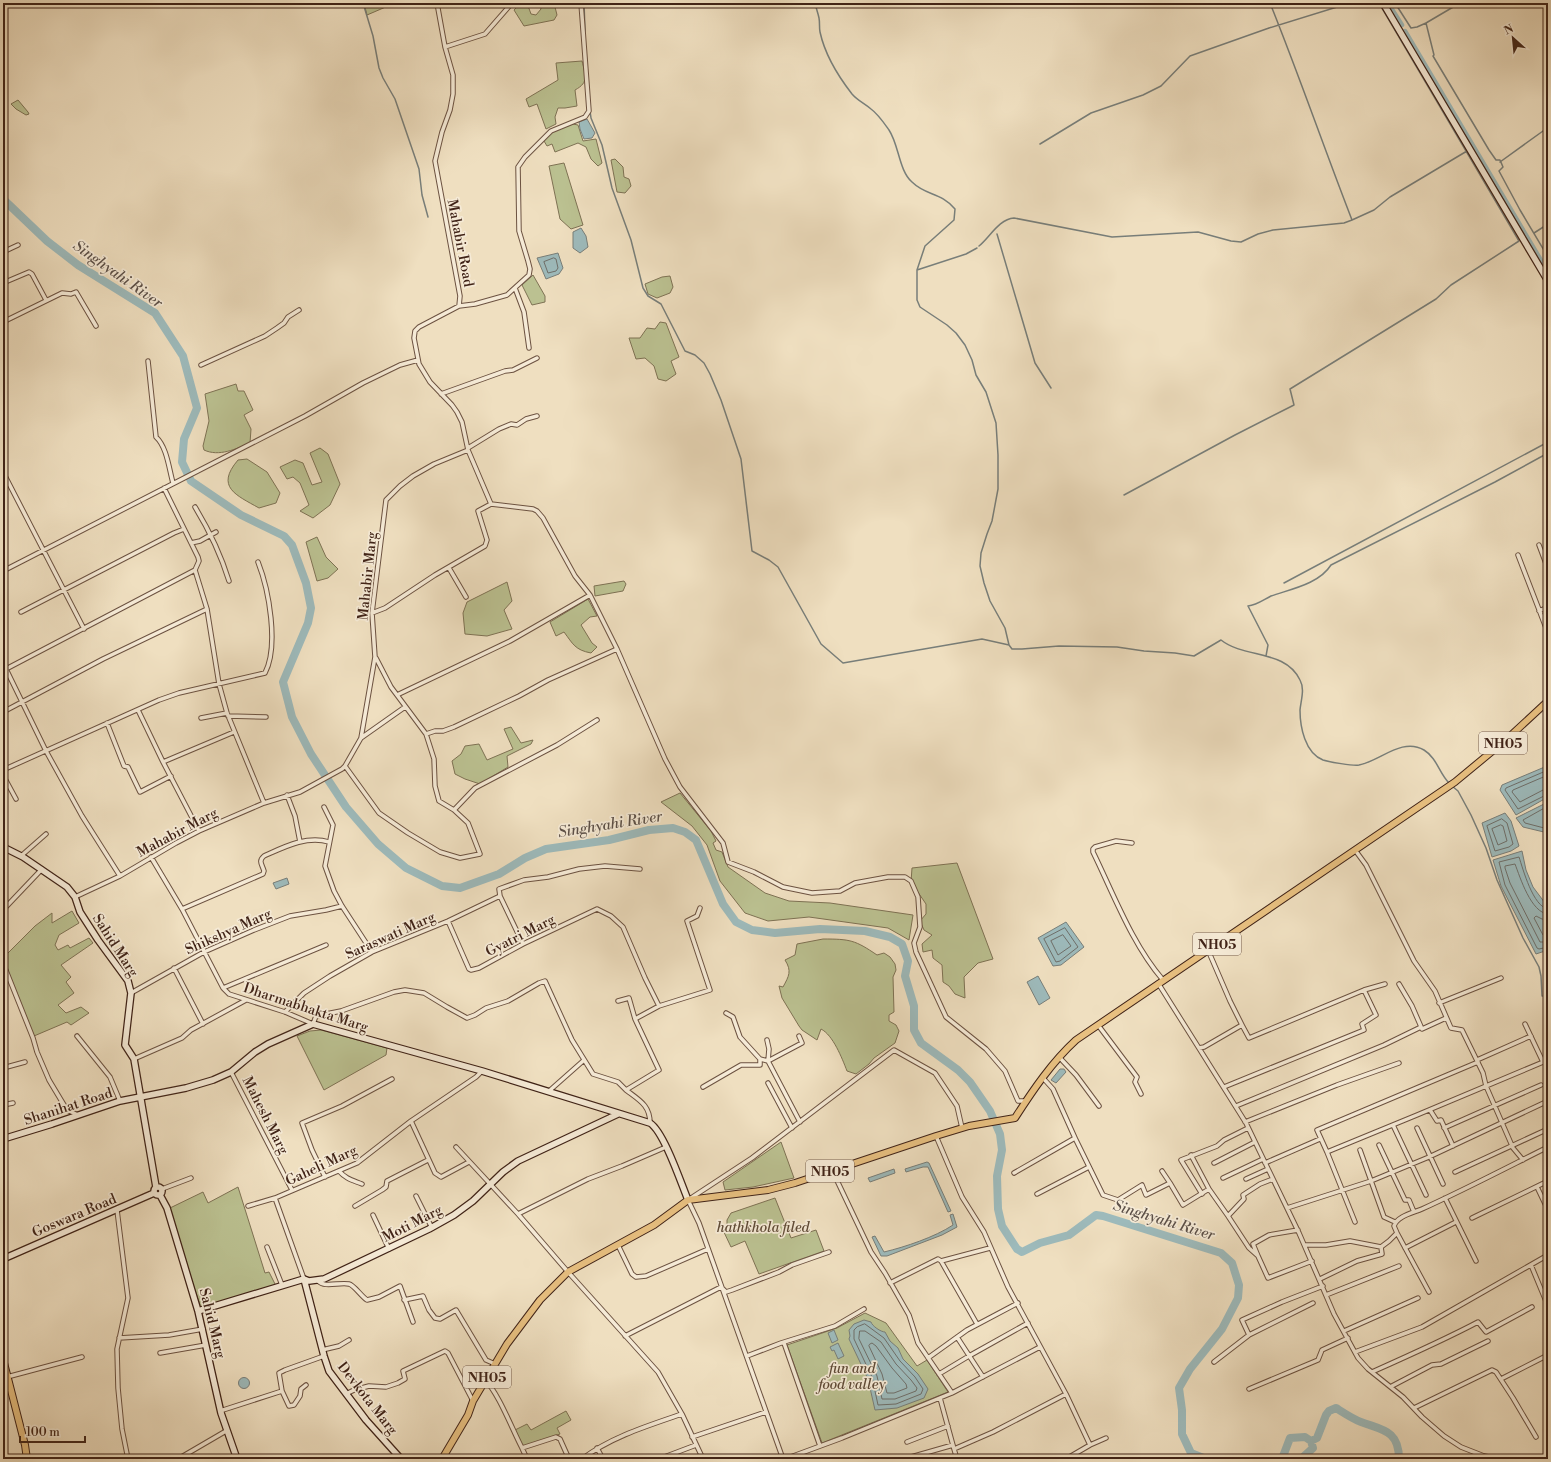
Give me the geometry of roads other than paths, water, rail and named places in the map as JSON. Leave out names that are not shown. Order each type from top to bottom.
[{"type":"main road","name":"NH05","points":[[442,1459],[468,1415],[473,1401],[516,1332],[540,1300],[568,1272],[654,1225],[688,1200],[768,1190],[795,1183],[965,1127],[1015,1118],[1025,1101],[1059,1057],[1076,1040],[1455,782],[1507,739],[1548,701]]},
{"type":"main road","points":[[3,1359],[25,1445],[27,1459]]},
{"type":"street","name":"Mahabir Road","points":[[437,3],[453,75],[453,94],[450,110],[442,132],[435,161],[459,289],[459,306],[419,327],[415,331],[414,338],[418,360],[426,377],[452,405],[462,422],[468,449],[491,504]]},
{"type":"street","points":[[446,47],[485,34],[512,3]]},
{"type":"street","points":[[459,306],[475,304],[507,295],[529,275],[530,269],[519,231],[518,167],[525,157],[551,131],[585,117],[589,111],[581,3]]},
{"type":"street","points":[[1383,3],[1548,282]]},
{"type":"street","points":[[3,252],[18,245]]},
{"type":"street","points":[[3,283],[29,272],[32,274],[46,300]]},
{"type":"street","points":[[515,288],[524,312],[529,348]]},
{"type":"street","points":[[3,322],[62,293],[71,294],[76,292],[96,326]]},
{"type":"street","points":[[201,365],[265,336],[299,310]]},
{"type":"street","points":[[441,394],[498,373],[513,370],[537,358]]},
{"type":"street","points":[[3,571],[305,416],[376,377],[400,365],[418,360]]},
{"type":"street","points":[[148,361],[156,437],[159,440],[175,482]]},
{"type":"street","name":"Mahabir Marg","points":[[74,897],[120,876],[199,831],[264,802],[300,792],[343,768],[361,738],[375,657],[372,613],[386,500],[400,486],[434,464],[468,449],[499,429],[511,424],[519,424],[526,419],[537,416]]},
{"type":"street","points":[[3,472],[84,629]]},
{"type":"street","points":[[120,876],[82,816],[46,751],[6,669],[195,570],[199,561],[164,488]]},
{"type":"street","points":[[372,613],[385,608],[487,543],[478,511],[491,504],[537,511],[558,544],[575,576],[590,595],[617,649],[665,759],[680,787],[723,843],[728,862],[754,872],[783,887],[812,892],[840,891],[855,883],[888,877],[905,877],[911,882],[918,897],[920,927],[914,943],[916,952],[946,1017],[986,1049],[1005,1071],[1018,1101],[1025,1101]]},
{"type":"street","points":[[195,508],[204,521],[224,565],[229,581]]},
{"type":"street","points":[[21,612],[184,529]]},
{"type":"street","points":[[191,543],[200,541],[216,532]]},
{"type":"street","points":[[1539,545],[1548,569]]},
{"type":"street","points":[[1518,555],[1548,633]]},
{"type":"street","points":[[3,770],[107,723],[179,693],[265,673],[268,669],[272,643],[272,630],[266,585],[258,562]]},
{"type":"street","points":[[449,568],[466,597]]},
{"type":"street","points":[[195,570],[207,609],[219,684],[227,714],[264,802]]},
{"type":"street","points":[[397,695],[510,641],[590,595]]},
{"type":"street","points":[[1539,611],[1548,607]]},
{"type":"street","points":[[3,712],[104,659],[207,609]]},
{"type":"street","points":[[426,734],[435,731],[443,731],[454,727],[519,696],[548,680],[617,649]]},
{"type":"street","points":[[343,768],[379,813],[408,833],[440,852],[460,858],[480,854],[468,823],[454,810],[439,801],[435,786],[434,759],[426,734],[391,687],[375,657]]},
{"type":"street","points":[[361,738],[405,707]]},
{"type":"street","points":[[138,710],[199,831]]},
{"type":"street","points":[[201,718],[227,714],[266,717]]},
{"type":"street","points":[[454,810],[475,788],[557,745],[598,720]]},
{"type":"street","points":[[107,723],[124,766],[128,767],[140,792],[171,776]]},
{"type":"street","points":[[163,762],[234,732]]},
{"type":"street","points":[[3,775],[16,799]]},
{"type":"street","points":[[287,795],[295,816],[300,842]]},
{"type":"street","points":[[324,807],[333,825],[325,866],[334,891],[342,906],[372,952]]},
{"type":"street","points":[[21,856],[46,834]]},
{"type":"street","points":[[182,909],[263,874],[264,871],[260,862],[261,858],[264,856],[300,842],[322,840],[329,842]]},
{"type":"street","points":[[1132,843],[1116,841],[1096,847],[1093,852],[1136,939],[1160,982],[1198,1048],[1245,1122],[1298,1230],[1334,1314],[1358,1358],[1372,1372],[1392,1386],[1444,1436],[1461,1447],[1484,1456],[1499,1459]]},
{"type":"street","name":"Sahid Marg","points":[[3,847],[42,869],[67,887],[74,897],[80,912],[128,982],[130,993],[125,1045],[134,1059],[158,1191],[167,1208],[198,1311],[220,1411],[237,1459]]},
{"type":"street","points":[[1354,850],[1366,865],[1407,950],[1435,991],[1451,1028],[1462,1030],[1483,1073],[1486,1086],[1512,1145],[1522,1160]]},
{"type":"street","name":"Dharmabhakta Marg","points":[[151,857],[182,909],[223,988],[229,994],[285,1012],[313,1024],[482,1071],[650,1123]]},
{"type":"street","name":"Saraswati Marg","points":[[285,1012],[304,993],[330,976],[372,952],[448,921],[500,896],[499,889],[524,880],[548,877],[579,869],[605,866],[640,869]]},
{"type":"street","points":[[3,910],[42,869]]},
{"type":"street","points":[[500,896],[523,944]]},
{"type":"street","name":"Shikshya Marg","points":[[130,993],[204,952],[290,916],[342,906]]},
{"type":"street","points":[[635,1019],[659,1006],[710,990],[687,921],[697,916],[700,908]]},
{"type":"street","name":"Gyatri Marg","points":[[448,921],[469,969],[471,970],[479,968],[523,944],[597,910],[611,916],[624,929],[644,978],[659,1006]]},
{"type":"street","points":[[223,988],[326,945]]},
{"type":"street","points":[[1208,950],[1248,1038],[1364,990],[1385,984]]},
{"type":"street","points":[[3,963],[49,1080],[67,1110],[78,1115]]},
{"type":"street","points":[[174,968],[203,1024]]},
{"type":"street","points":[[3,978],[8,975]]},
{"type":"street","points":[[1439,1003],[1501,978]]},
{"type":"street","points":[[313,1024],[316,1016],[341,1012],[394,992],[405,990],[424,993],[447,1008],[467,1018],[486,1008],[508,1001],[545,981],[572,1040],[583,1061],[593,1074],[618,1082],[643,1103],[650,1114],[650,1123],[656,1129],[666,1147],[708,1250],[784,1459],[940,1398],[1040,1347]]},
{"type":"street","points":[[1399,984],[1412,1006],[1421,1027]]},
{"type":"street","points":[[1224,1087],[1364,1030],[1362,1024],[1376,1015],[1364,990]]},
{"type":"street","points":[[618,1001],[628,998],[635,1019],[659,1070],[626,1090]]},
{"type":"street","points":[[134,1059],[182,1038],[191,1030],[246,1000]]},
{"type":"street","points":[[726,1013],[733,1017],[740,1037],[760,1059],[768,1061]]},
{"type":"street","points":[[1236,1106],[1384,1045],[1421,1027],[1422,1028],[1446,1018]]},
{"type":"street","name":"Shanihat Road","points":[[3,1139],[120,1101],[186,1088],[213,1080],[231,1072],[255,1052],[268,1044],[313,1024]]},
{"type":"street","points":[[1525,1024],[1544,1062]]},
{"type":"street","points":[[1098,1025],[1137,1077],[1135,1082],[1141,1094]]},
{"type":"street","points":[[1198,1048],[1204,1047],[1242,1025]]},
{"type":"street","points":[[77,1036],[110,1077],[120,1101]]},
{"type":"street","points":[[703,1087],[741,1066],[760,1064],[768,1061],[802,1043],[799,1036]]},
{"type":"street","points":[[1355,1222],[1317,1130],[1531,1036]]},
{"type":"street","points":[[767,1040],[769,1049],[768,1061],[800,1122]]},
{"type":"street","points":[[688,1200],[752,1158],[894,1050],[935,1073],[944,1084],[957,1106],[965,1127]]},
{"type":"street","points":[[1059,1057],[1076,1074],[1099,1106]]},
{"type":"street","points":[[760,1059],[760,1064]]},
{"type":"street","points":[[1327,1152],[1548,1060]]},
{"type":"street","points":[[548,1092],[583,1061]]},
{"type":"street","points":[[3,1068],[25,1062]]},
{"type":"street","points":[[1245,1122],[1337,1085],[1399,1063]]},
{"type":"street","name":"Gaheli Marg","points":[[304,1279],[275,1198],[357,1163],[411,1121],[476,1078],[482,1071]]},
{"type":"street","name":"Mahesh Marg","points":[[231,1072],[292,1190]]},
{"type":"street","points":[[1043,1078],[1053,1089],[1103,1195],[1118,1200],[1142,1185],[1146,1195],[1170,1183]]},
{"type":"street","points":[[325,1177],[312,1150],[302,1123],[342,1106],[392,1079]]},
{"type":"street","points":[[768,1083],[792,1128]]},
{"type":"street","points":[[1444,1128],[1541,1085]]},
{"type":"street","points":[[1287,1208],[1343,1191],[1391,1173],[1430,1157],[1548,1101]]},
{"type":"street","points":[[3,1105],[13,1103]]},
{"type":"street","points":[[1430,1110],[1436,1121],[1441,1120],[1453,1146]]},
{"type":"street","name":"Moti Marg","points":[[198,1311],[304,1279],[309,1281],[318,1280],[389,1249],[432,1228],[454,1215],[473,1201],[518,1161],[618,1114]]},
{"type":"street","points":[[411,1121],[434,1173],[441,1177],[469,1162]]},
{"type":"street","points":[[1393,1125],[1426,1195]]},
{"type":"street","points":[[1202,1194],[1181,1160],[1217,1146],[1224,1140],[1248,1128]]},
{"type":"street","points":[[1417,1128],[1443,1184]]},
{"type":"street","points":[[1455,1172],[1548,1129]]},
{"type":"street","points":[[936,1136],[962,1197],[984,1232],[1002,1276],[1066,1394],[1090,1445]]},
{"type":"street","points":[[1014,1174],[1075,1138]]},
{"type":"street","points":[[1265,1163],[1320,1139]]},
{"type":"street","points":[[1214,1163],[1255,1142]]},
{"type":"street","points":[[1379,1145],[1405,1200],[1409,1200],[1414,1212]]},
{"type":"street","points":[[518,1214],[588,1179],[666,1147]]},
{"type":"street","points":[[1395,1222],[1548,1147]]},
{"type":"street","points":[[456,1148],[518,1214],[658,1372],[682,1414],[703,1459]]},
{"type":"street","points":[[1360,1150],[1384,1217],[1395,1222]]},
{"type":"street","points":[[1191,1155],[1209,1189],[1248,1248],[1258,1256]]},
{"type":"street","points":[[1223,1178],[1263,1159]]},
{"type":"street","points":[[355,1206],[386,1187],[385,1184],[387,1182],[428,1160]]},
{"type":"street","points":[[1037,1194],[1089,1167]]},
{"type":"street","points":[[1246,1179],[1268,1169]]},
{"type":"street","points":[[832,1170],[871,1252],[909,1315],[918,1343],[952,1392]]},
{"type":"street","points":[[339,1171],[351,1181],[362,1184]]},
{"type":"street","points":[[1162,1171],[1183,1205],[1209,1189]]},
{"type":"street","points":[[158,1191],[191,1178]]},
{"type":"street","points":[[1228,1216],[1244,1199],[1243,1195],[1260,1184],[1273,1179]]},
{"type":"street","points":[[1472,1218],[1548,1180]]},
{"type":"street","points":[[1538,1189],[1548,1210]]},
{"type":"street","name":"Goswara Road","points":[[3,1258],[158,1191]]},
{"type":"street","points":[[416,1196],[432,1228]]},
{"type":"street","points":[[248,1206],[275,1198]]},
{"type":"street","points":[[1445,1198],[1476,1261]]},
{"type":"street","points":[[117,1210],[128,1298],[117,1350],[118,1388],[122,1429],[128,1459]]},
{"type":"street","points":[[373,1215],[389,1249]]},
{"type":"street","points":[[1395,1222],[1394,1226],[1397,1233],[1430,1292]]},
{"type":"street","points":[[1406,1248],[1456,1222]]},
{"type":"street","points":[[1298,1230],[1269,1235],[1253,1244],[1258,1256],[1268,1278],[1312,1261]]},
{"type":"street","points":[[1305,1246],[1326,1245],[1350,1241],[1380,1247],[1389,1242],[1397,1233]]},
{"type":"street","points":[[617,1244],[632,1274],[636,1277],[646,1276],[708,1250]]},
{"type":"street","points":[[267,1247],[282,1285]]},
{"type":"street","points":[[1320,1279],[1357,1261],[1382,1254],[1380,1247]]},
{"type":"street","points":[[890,1283],[938,1259],[941,1261],[990,1248]]},
{"type":"street","points":[[721,1287],[726,1292],[779,1272],[792,1265],[829,1252]]},
{"type":"street","points":[[1355,1352],[1422,1327],[1548,1255]]},
{"type":"street","points":[[941,1261],[977,1324]]},
{"type":"street","points":[[1531,1264],[1548,1306]]},
{"type":"street","points":[[1326,1295],[1399,1266]]},
{"type":"street","name":"Devkota Marg","points":[[304,1279],[322,1350],[330,1371],[366,1420],[401,1459]]},
{"type":"street","points":[[318,1280],[324,1284],[349,1284],[355,1287],[360,1295],[367,1300],[379,1297],[400,1286],[413,1322]]},
{"type":"street","points":[[1249,1335],[1242,1320],[1323,1286]]},
{"type":"street","points":[[625,1336],[721,1287]]},
{"type":"street","points":[[404,1300],[423,1296],[429,1310],[435,1318],[440,1319],[456,1310],[486,1360],[495,1364]]},
{"type":"street","points":[[1344,1331],[1418,1298]]},
{"type":"street","points":[[928,1358],[977,1324],[1018,1303]]},
{"type":"street","points":[[1214,1362],[1249,1335],[1313,1303]]},
{"type":"street","points":[[1372,1372],[1442,1341],[1478,1322],[1486,1332],[1532,1307]]},
{"type":"street","points":[[747,1356],[835,1326],[864,1309]]},
{"type":"street","points":[[939,1374],[1028,1323]]},
{"type":"street","points":[[120,1338],[169,1334],[202,1329]]},
{"type":"street","points":[[957,1337],[983,1377]]},
{"type":"street","points":[[1249,1389],[1318,1360],[1322,1350],[1348,1338]]},
{"type":"street","points":[[322,1350],[339,1346],[349,1340]]},
{"type":"street","points":[[1392,1386],[1432,1365],[1440,1364],[1488,1341]]},
{"type":"street","points":[[784,1343],[820,1446]]},
{"type":"street","points":[[160,1353],[206,1345]]},
{"type":"street","points":[[346,1394],[369,1386],[386,1387],[398,1383],[405,1379],[403,1371],[444,1351],[448,1353],[473,1401]]},
{"type":"street","points":[[1501,1379],[1548,1355]]},
{"type":"street","points":[[306,1385],[301,1389],[300,1398],[292,1406],[288,1405],[282,1391],[279,1372],[324,1356]]},
{"type":"street","points":[[7,1376],[82,1357]]},
{"type":"street","points":[[1414,1408],[1492,1370],[1496,1372],[1501,1379],[1536,1437]]},
{"type":"street","points":[[486,1380],[500,1404],[527,1459]]},
{"type":"street","points":[[220,1411],[282,1391]]},
{"type":"street","points":[[904,1459],[954,1447],[993,1432],[1066,1394]]},
{"type":"street","points":[[940,1398],[957,1459]]},
{"type":"street","points":[[692,1437],[766,1412]]},
{"type":"street","points":[[582,1459],[597,1448],[618,1438],[682,1414]]},
{"type":"street","points":[[907,1442],[948,1426]]},
{"type":"street","points":[[178,1459],[226,1431]]},
{"type":"street","points":[[522,1448],[556,1437],[560,1439],[569,1459]]},
{"type":"street","points":[[1066,1459],[1090,1445],[1106,1438]]},
{"type":"street","points":[[659,1459],[696,1446]]},
{"type":"street","points":[[597,1448],[602,1459]]},
{"type":"water","points":[[587,119],[595,133],[592,138],[584,139],[579,122]]},
{"type":"water","points":[[581,228],[586,236],[588,247],[580,253],[573,248],[573,232]]},
{"type":"water","points":[[558,253],[563,268],[559,274],[546,279],[537,258]]},
{"type":"water","points":[[1547,766],[1548,797],[1516,815],[1500,790],[1502,785]]},
{"type":"water","points":[[1548,802],[1548,833],[1523,827],[1516,818]]},
{"type":"water","points":[[1505,813],[1511,821],[1519,846],[1511,851],[1492,857],[1482,823]]},
{"type":"water","points":[[1522,851],[1526,870],[1533,887],[1548,907],[1548,950],[1536,954],[1501,886],[1493,860]]},
{"type":"water","points":[[287,878],[289,884],[276,889],[273,883]]},
{"type":"water","points":[[1066,922],[1084,947],[1061,965],[1053,966],[1038,938]]},
{"type":"water","points":[[1038,976],[1050,998],[1039,1005],[1027,982]]},
{"type":"water","points":[[1060,1069],[1064,1069],[1066,1072],[1056,1083],[1051,1080]]},
{"type":"water","points":[[927,1162],[929,1163],[951,1211],[948,1212],[928,1167],[906,1172],[905,1169]]},
{"type":"water","points":[[894,1169],[895,1173],[870,1182],[868,1178]]},
{"type":"water","points":[[953,1214],[957,1227],[942,1235],[887,1256],[881,1256],[872,1237],[875,1236],[884,1252],[892,1250],[938,1234],[953,1225],[950,1215]]},
{"type":"water","points":[[864,1320],[871,1322],[881,1331],[885,1332],[890,1341],[898,1348],[903,1359],[918,1374],[928,1389],[924,1398],[897,1408],[875,1410],[868,1379],[849,1339],[849,1330],[854,1324]]},
{"type":"water","points":[[834,1330],[838,1340],[832,1343],[828,1333]]},
{"type":"water","points":[[838,1343],[844,1356],[838,1359],[834,1350],[832,1351],[830,1347]]},
{"type":"water","points":[[242,1378],[246,1378],[248,1379],[248,1387],[242,1388],[239,1385],[239,1381]]},
{"type":"waterway","points":[[363,3],[373,36],[379,68],[395,99],[419,169],[422,195],[428,217]]},
{"type":"waterway","points":[[584,3],[585,31]]},
{"type":"waterway","points":[[815,3],[819,18],[822,41],[842,80],[852,94],[876,113],[889,130],[904,171],[912,182],[923,190],[944,200],[955,209],[954,220],[925,246],[917,270],[917,300],[920,307],[947,325],[956,333],[965,345],[972,360],[976,375],[986,392],[996,423],[998,489],[992,521],[981,553],[980,566],[990,601],[1005,628],[1009,645],[1012,649],[1059,646],[1117,647],[1194,656],[1221,640],[1241,650],[1285,663],[1293,670],[1300,680],[1302,687],[1300,710],[1301,724],[1305,739],[1308,746],[1317,757],[1330,762],[1359,765],[1367,763],[1399,748],[1408,746],[1416,747],[1424,750],[1432,757],[1449,783]]},
{"type":"waterway","points":[[1270,3],[1352,220]]},
{"type":"waterway","points":[[1040,144],[1091,113],[1143,95],[1161,86],[1190,56],[1269,28],[1350,3]]},
{"type":"waterway","points":[[1124,495],[1294,405],[1290,389],[1436,299],[1451,285],[1519,241],[1379,3]]},
{"type":"waterway","points":[[1388,3],[1402,25]]},
{"type":"waterway","points":[[1395,3],[1411,28],[1426,23],[1433,56],[1489,150],[1496,160],[1500,160],[1503,167],[1499,171],[1548,257]]},
{"type":"waterway","points":[[1426,23],[1460,3]]},
{"type":"waterway","points":[[1405,31],[1548,272]]},
{"type":"waterway","points":[[590,111],[591,118],[602,145],[612,188],[631,240],[643,288],[648,296],[661,304],[685,351],[695,355],[704,363],[721,400],[741,459],[752,551],[769,560],[778,567],[821,644],[843,663],[982,639],[1009,645]]},
{"type":"waterway","points":[[1500,162],[1543,131],[1548,132]]},
{"type":"waterway","points":[[979,246],[999,225],[1009,219],[1014,218],[1112,237],[1198,232],[1231,241],[1241,242],[1258,234],[1273,230],[1344,223],[1374,210],[1390,197],[1467,151]]},
{"type":"waterway","name":"Singhyahi River","points":[[3,199],[47,241],[78,265],[155,313],[183,356],[197,408],[184,439],[182,462],[191,481],[241,515],[284,536],[292,545],[306,583],[311,608],[308,623],[283,682],[292,717],[311,754],[346,807],[378,844],[406,868],[442,886],[460,888],[499,874],[525,858],[546,849],[609,840],[649,830],[673,828],[685,832],[696,840],[723,904],[736,922],[752,930],[775,933],[820,929],[865,931],[890,937],[902,944],[908,961],[905,976],[914,1006],[914,1030],[921,1043],[958,1070],[970,1082],[990,1111],[1000,1134],[1002,1150],[997,1176],[998,1209],[1002,1226],[1017,1249],[1022,1252],[1040,1243],[1069,1235],[1096,1215],[1221,1253],[1232,1263],[1239,1285],[1238,1298],[1222,1329],[1190,1369],[1179,1388],[1182,1410],[1182,1434],[1191,1453],[1206,1459]]},
{"type":"waterway","points":[[1534,233],[1548,224]]},
{"type":"waterway","points":[[997,234],[1035,363],[1051,388]]},
{"type":"waterway","points":[[917,270],[966,254],[977,248]]},
{"type":"waterway","points":[[1284,583],[1548,442]]},
{"type":"waterway","points":[[1266,656],[1268,645],[1248,606],[1312,581],[1326,572],[1331,565],[1495,482],[1548,453]]},
{"type":"waterway","points":[[1452,786],[1458,791],[1471,815],[1486,848],[1497,880],[1523,938],[1539,967],[1542,996],[1548,996]]},
{"type":"waterway","name":"Singhyahi River","points":[[1282,1459],[1290,1438],[1305,1437],[1311,1441],[1317,1438],[1326,1415],[1329,1411],[1336,1408],[1348,1416],[1382,1430],[1393,1437],[1398,1449],[1399,1459]]},
{"type":"waterway","name":"Singhyahi River","points":[[1301,1459],[1313,1448],[1311,1441]]},
{"type":"park label","name":"hathkhola filed","points":[[763,1227]]},
{"type":"park label","name":"fun and food valley","points":[[852,1376]]}]
